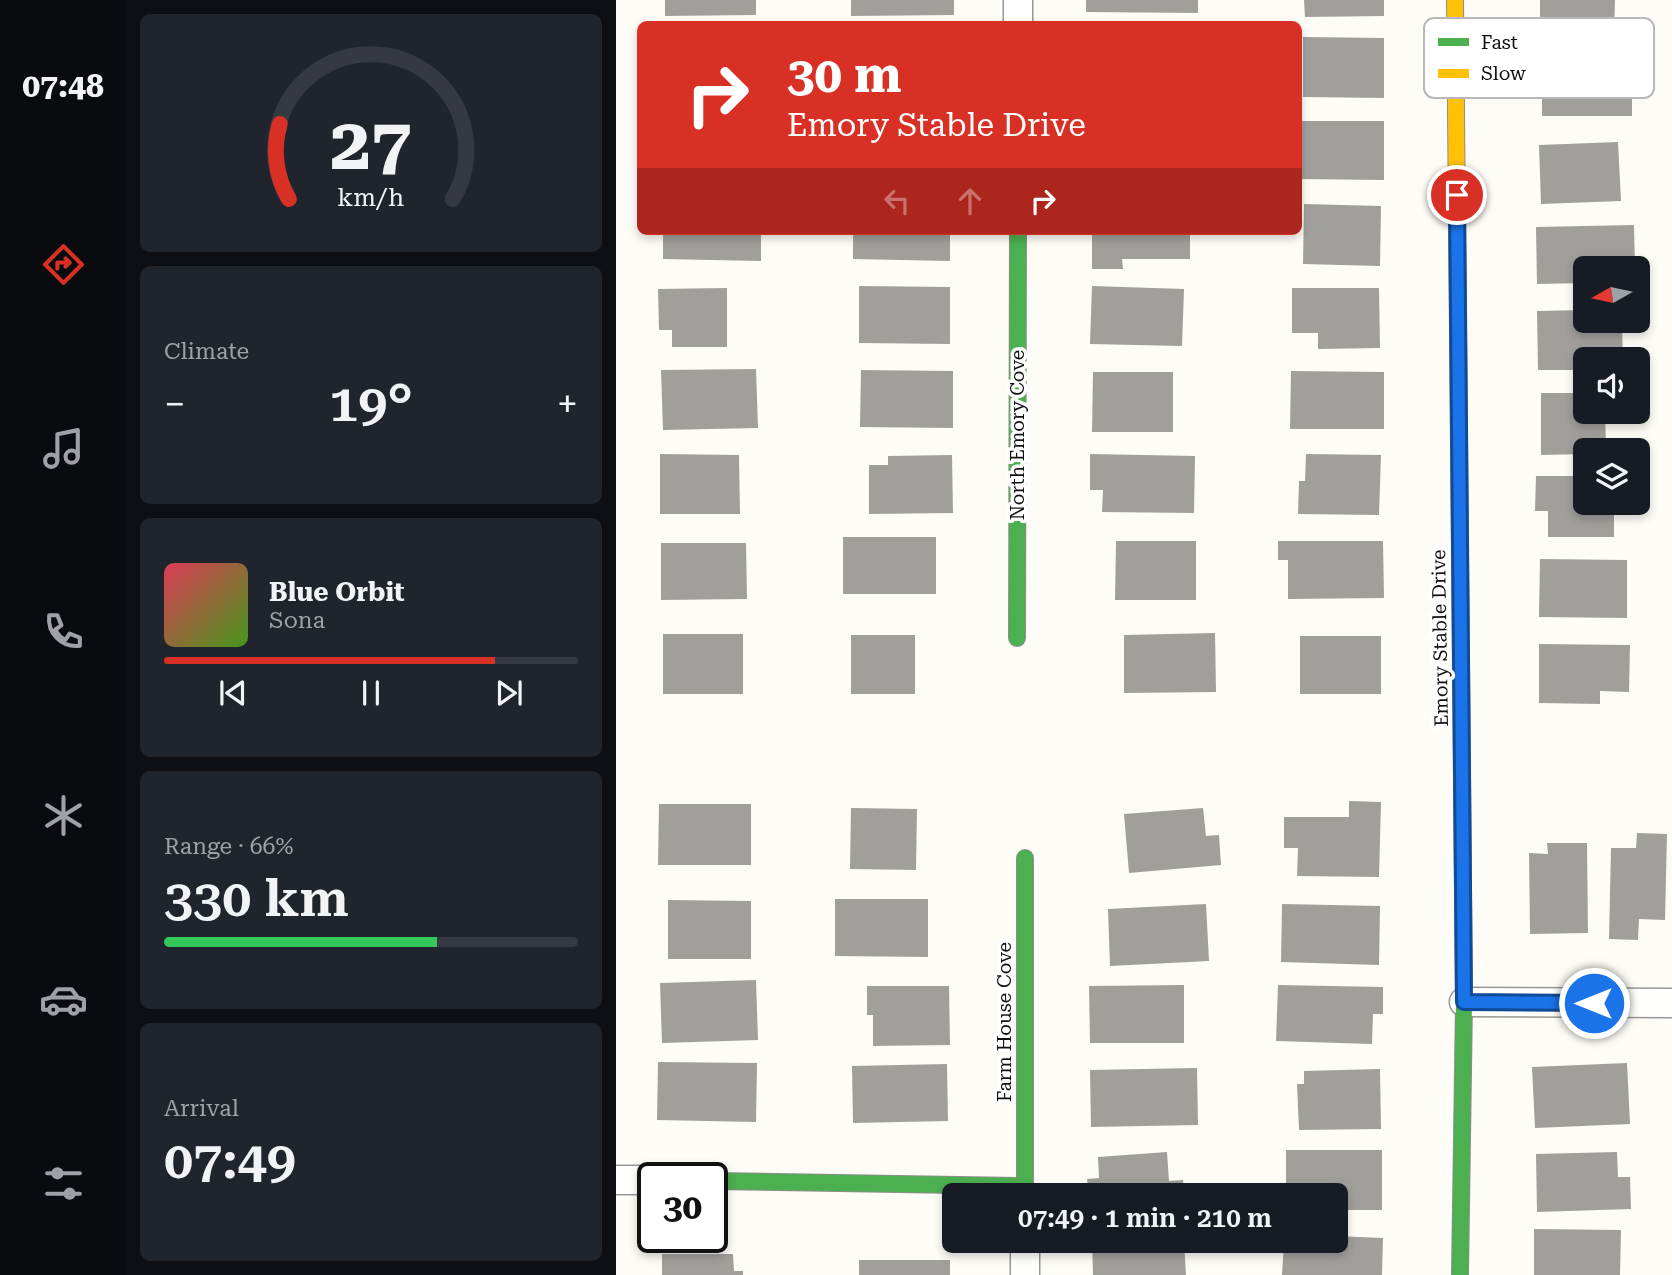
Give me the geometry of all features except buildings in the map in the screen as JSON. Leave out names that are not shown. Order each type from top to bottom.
[{"type":"street","points":[[1018,0],[1018,21]]},
{"type":"street","name":"Emory Stable Drive","points":[[1455,0],[1455,18]]},
{"type":"street","name":"Emory Stable Drive","points":[[1456,98],[1464,1002],[1460,1275]]},
{"type":"street","name":"North Emory Cove","points":[[1017,638],[1018,235]]},
{"type":"street","name":"Farm House Cove","points":[[1025,858],[1026,1183]]},
{"type":"street","points":[[1464,1002],[1672,1003]]},
{"type":"street","points":[[616,1180],[637,1181]]},
{"type":"street","points":[[728,1181],[942,1188]]},
{"type":"street","points":[[1026,1253],[1026,1275]]},
{"type":"traffic: fast","points":[[1017,638],[1018,235]]},
{"type":"traffic: fast","points":[[1459,443],[1464,1002],[1460,1275]]},
{"type":"traffic: fast","points":[[1025,858],[1025,1183]]},
{"type":"traffic: fast","points":[[728,1181],[942,1185]]},
{"type":"traffic: slow","points":[[1455,0],[1455,18]]},
{"type":"traffic: slow","points":[[1456,98],[1459,443]]},
{"type":"route","points":[[1457,195],[1464,1002],[1594,1003]]}]
